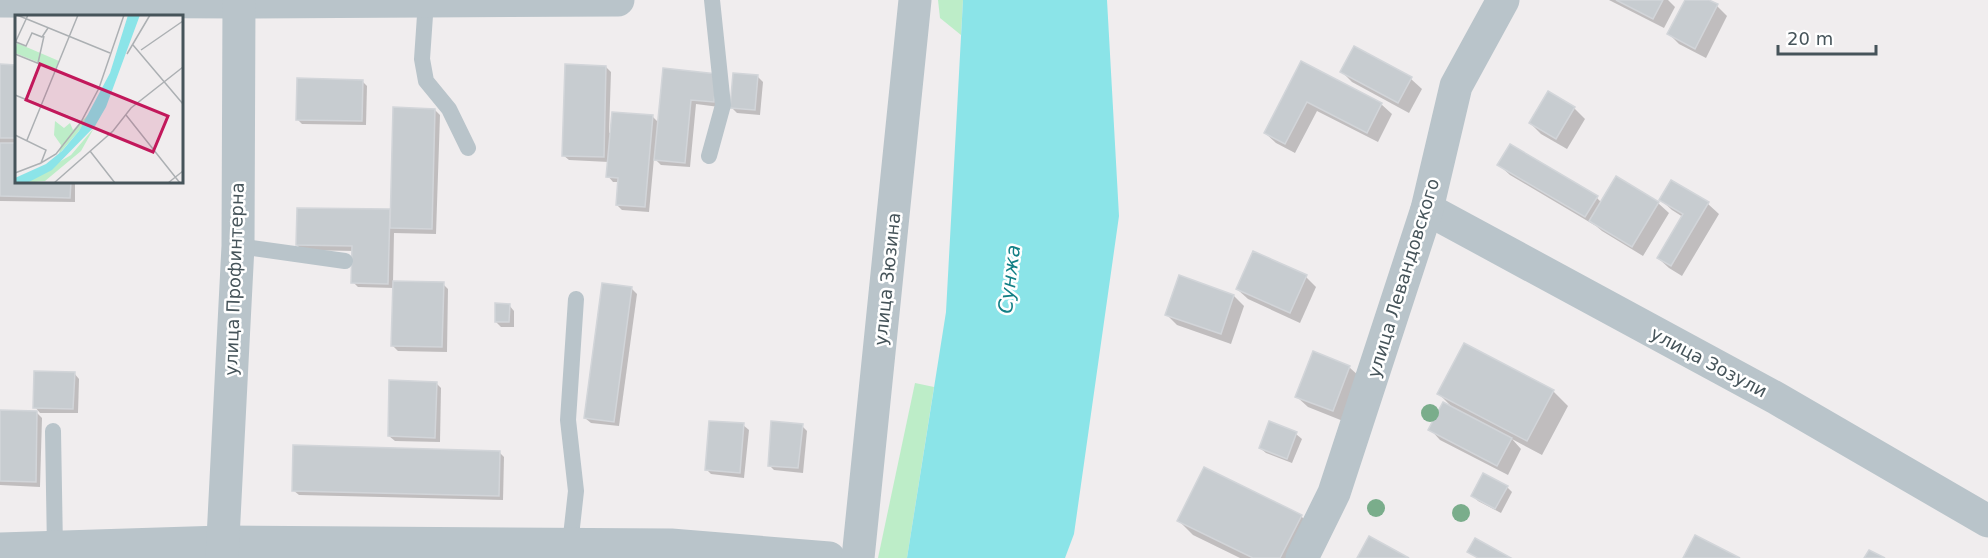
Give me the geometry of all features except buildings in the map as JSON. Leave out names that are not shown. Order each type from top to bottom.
[{"type":"street","points":[[0,1],[34,9],[239,1],[618,0]]},
{"type":"street","name":"улица Зюзина","points":[[858,558],[915,0]]},
{"type":"street","name":"улица Левандовского","points":[[1302,558],[1334,493],[1427,209],[1456,86],[1503,0]]},
{"type":"street","name":"улица Профинтерна","points":[[222,550],[238,246],[239,1]]},
{"type":"street","name":"улица Зозули","points":[[1427,209],[1776,398],[1988,521]]},
{"type":"street","points":[[0,549],[222,550],[671,545],[829,558]]},
{"type":"lane","points":[[709,156],[723,105],[712,0]]},
{"type":"lane","points":[[435,1],[422,59],[426,81],[449,109],[468,148]]},
{"type":"lane","points":[[238,246],[345,261]]},
{"type":"lane","points":[[570,545],[576,491],[568,420],[576,299]]},
{"type":"lane","points":[[53,431],[55,549]]},
{"type":"green space","points":[[938,0],[963,0],[961,35],[940,18]]},
{"type":"green space","points":[[915,383],[934,387],[907,558],[878,558]]},
{"type":"water","name":"Сунжа","points":[[963,0],[1107,0],[1119,216],[1074,534],[1065,558],[907,558],[946,312]]}]
